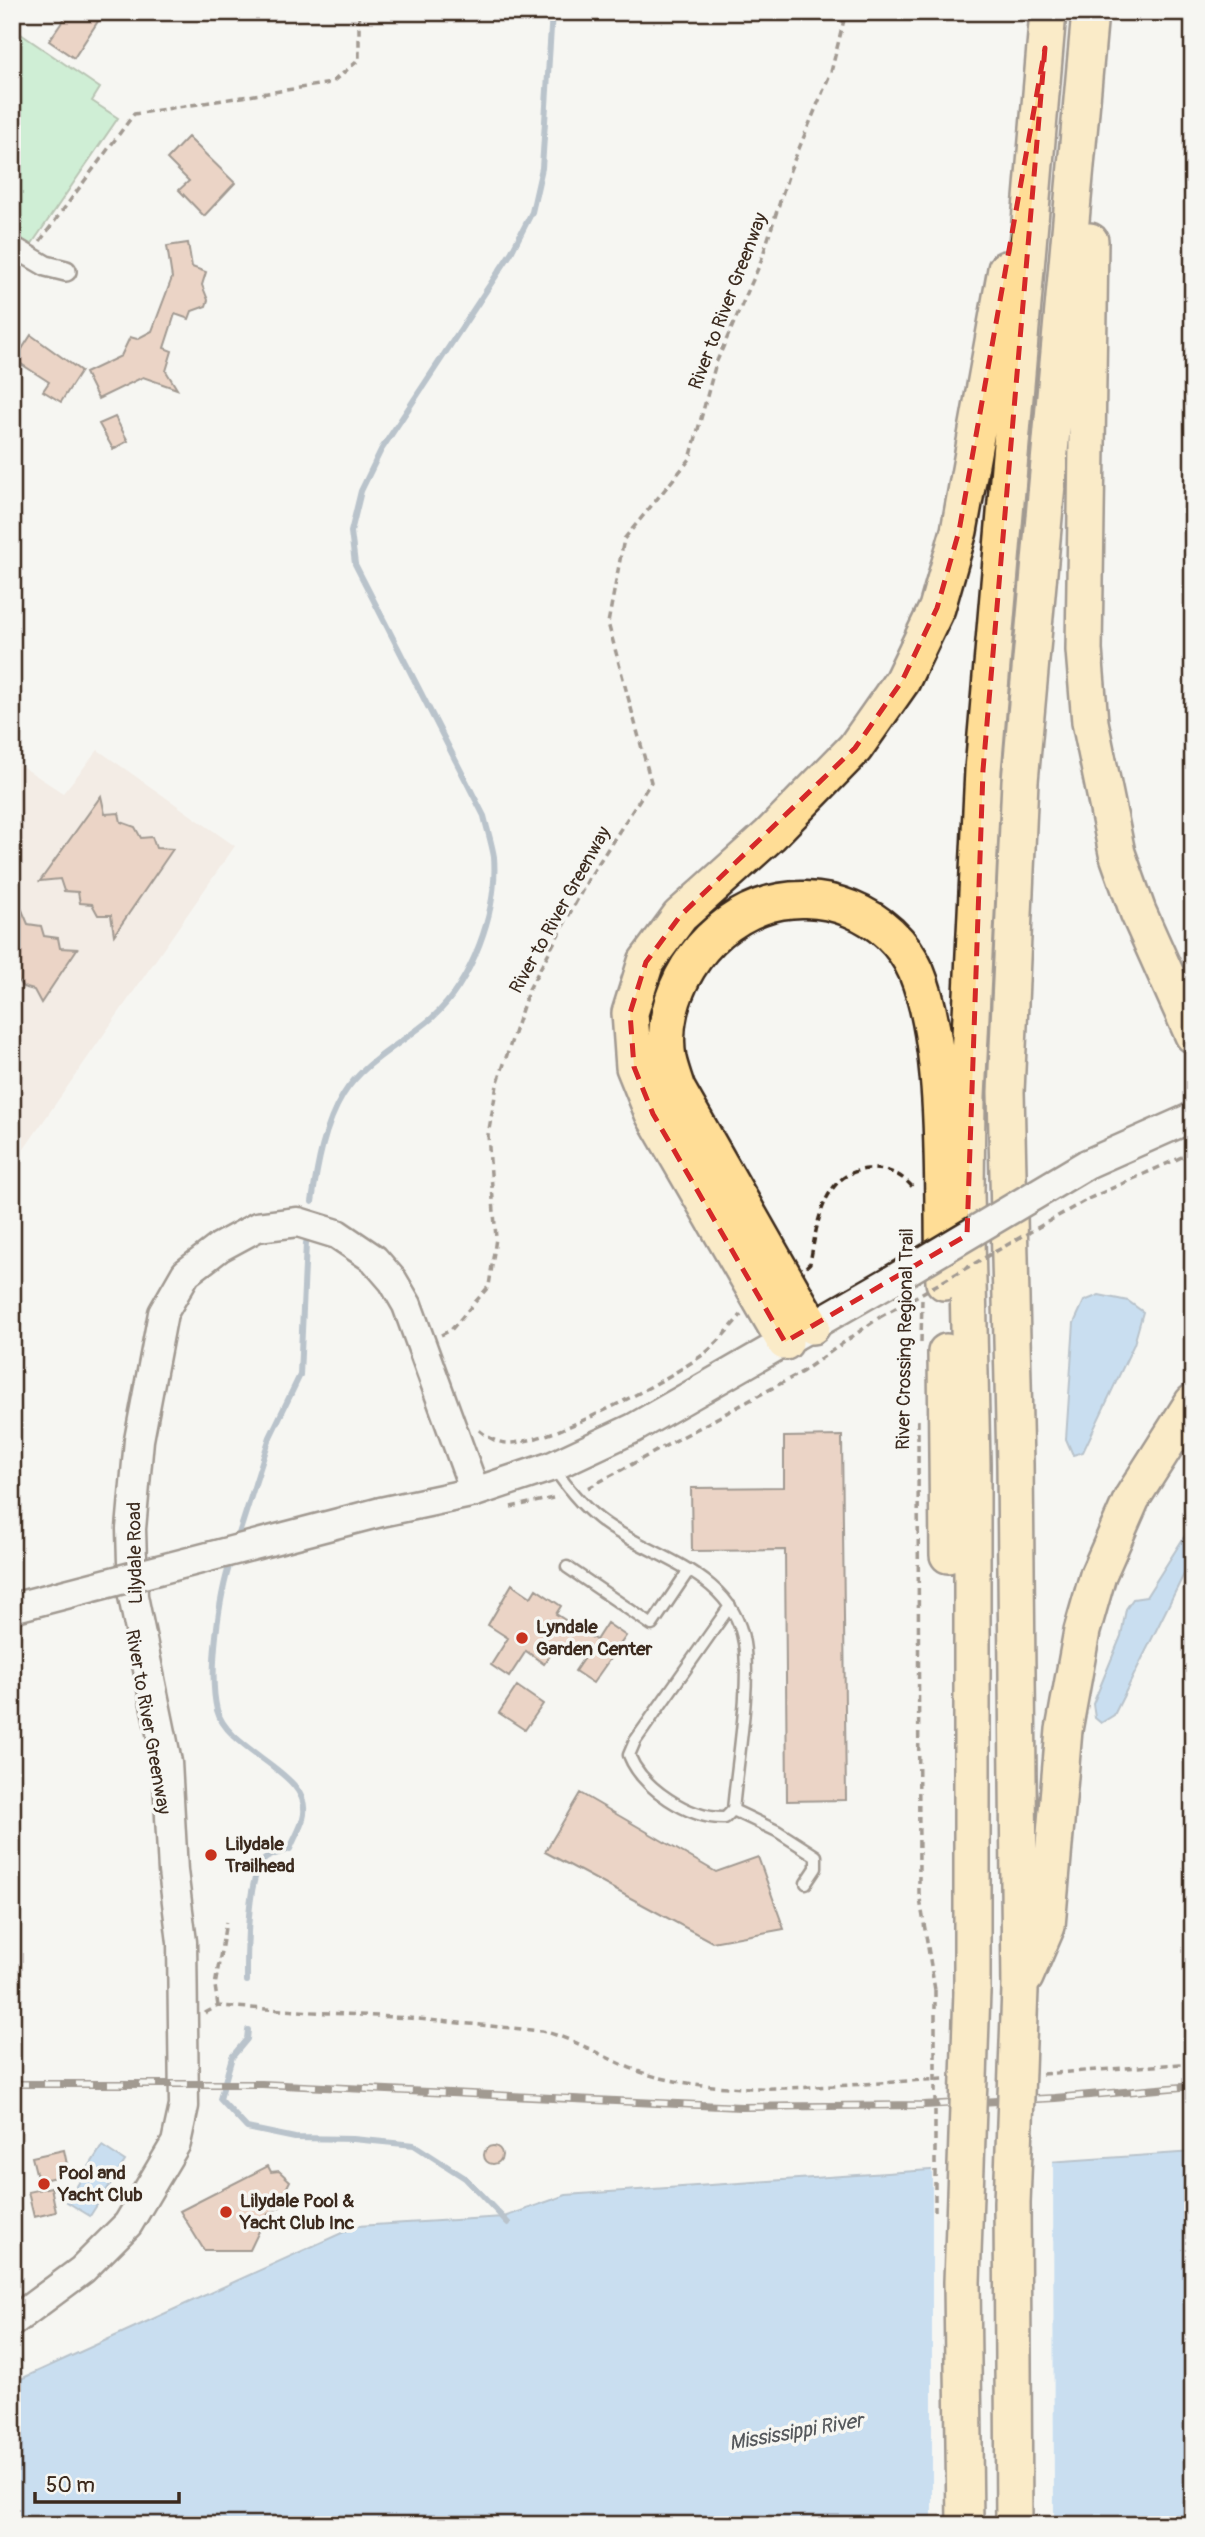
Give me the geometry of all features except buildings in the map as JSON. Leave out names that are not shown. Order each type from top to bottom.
[{"type":"highway","points":[[965,2525],[962,2283],[972,1992],[972,1464],[966,1192],[967,1097],[983,770],[1048,12]]},
{"type":"highway","points":[[1090,12],[1091,150],[1084,650],[1090,722],[1117,853],[1138,912],[1193,1035]]},
{"type":"highway","points":[[1014,2525],[1012,2203],[1020,1989],[1014,1450],[1006,1093],[1020,781],[1090,12]]},
{"type":"highway","points":[[774,1292],[653,1114],[634,1067],[631,1013],[646,962],[680,916],[770,835],[855,748],[902,681],[937,607],[959,531],[1045,48]]},
{"type":"highway","points":[[798,1334],[774,1292],[677,1089],[668,1058],[668,1020],[675,994],[689,964],[709,939],[761,906],[794,901],[849,906],[877,923],[900,942],[916,971],[931,1023],[938,1098],[946,1356],[951,1855],[971,1954]]},
{"type":"highway","points":[[1020,1989],[1046,1926],[1064,1730],[1082,1630],[1098,1575],[1132,1498],[1193,1402]]},
{"type":"street","points":[[20,251],[66,271]]},
{"type":"street","points":[[12,1608],[381,1512],[475,1492],[553,1466],[634,1428],[1087,1164],[1193,1117]]},
{"type":"street","name":"Lilydale Road","points":[[12,2322],[82,2270],[128,2224],[176,2143],[184,2106],[183,1942],[173,1871],[167,1762],[133,1596],[131,1529],[139,1440],[163,1313],[186,1273],[220,1247],[257,1227],[298,1222],[337,1234],[374,1259],[393,1281],[407,1305],[475,1492]]},
{"type":"lane","points":[[553,1466],[573,1496],[601,1521],[706,1580],[730,1606],[744,1643],[744,1684],[733,1810],[725,1818],[710,1818],[694,1813],[643,1780],[629,1755],[635,1741],[730,1606]]},
{"type":"lane","points":[[568,1567],[652,1625],[689,1570]]},
{"type":"lane","points":[[733,1810],[777,1831],[816,1856],[816,1868],[806,1883]]},
{"type":"path","points":[[20,251],[134,114],[331,83],[359,60],[359,12]]},
{"type":"path","name":"River to River Greenway","points":[[439,1335],[451,1330],[489,1286],[496,1238],[488,1135],[497,1085],[528,991],[589,878],[651,782],[608,623],[624,539],[690,459],[716,363],[760,264],[790,170],[831,72],[846,12]]},
{"type":"path","points":[[844,1343],[880,1317],[1088,1199],[1193,1152]]},
{"type":"path","points":[[473,1425],[488,1437],[506,1443],[534,1440],[597,1414],[702,1355],[740,1316],[810,1263],[821,1209],[834,1185],[855,1170],[880,1168],[901,1175],[915,1189],[918,1198]]},
{"type":"path","name":"River Crossing Regional Trail","points":[[920,1349],[923,1281]]},
{"type":"path","points":[[435,1325],[443,1347]]},
{"type":"path","name":"River Crossing Regional Trail","points":[[918,1418],[919,1893],[935,1990]]},
{"type":"path","points":[[226,1922],[215,1986],[218,2006],[396,2017],[542,2031],[571,2038],[657,2077],[691,2084],[749,2087],[947,2079]]},
{"type":"path","points":[[1029,2075],[1193,2063]]},
{"type":"highlighted area","points":[[1045,48],[983,770],[967,1235],[785,1342],[653,1114],[634,1067],[630,1013],[646,962],[680,916],[855,748],[902,681],[937,608],[959,531]]},
{"type":"shaded area","points":[[98,750],[235,846],[22,1152],[12,1154],[12,760],[63,793]]},
{"type":"green space","points":[[12,28],[100,88],[92,101],[118,118],[31,245],[12,233]]},
{"type":"water","points":[[1099,1295],[1128,1301],[1143,1312],[1134,1344],[1083,1452],[1073,1455],[1066,1439],[1074,1323],[1084,1301]]},
{"type":"water","points":[[1193,1523],[1193,1556],[1114,1715],[1101,1723],[1095,1718],[1093,1704],[1121,1636],[1126,1609],[1133,1599],[1146,1597]]},
{"type":"water","points":[[102,2146],[125,2161],[90,2216],[67,2202]]},
{"type":"water","name":"Mississippi River","points":[[1193,2152],[1193,2525],[12,2525],[12,2383],[357,2226],[504,2217],[566,2195]]},
{"type":"pier","points":[[1053,2158],[1054,2525],[932,2525],[932,2166]]},
{"type":"waterway","points":[[312,1202],[326,1133],[343,1095],[373,1062],[432,1018],[446,1003],[459,985],[480,944],[492,900],[494,857],[484,816],[355,564],[351,532],[361,491],[381,450],[511,253],[532,212],[542,168],[552,12]]},
{"type":"waterway","points":[[237,1540],[270,1437],[300,1375],[306,1243]]},
{"type":"waterway","points":[[231,1560],[222,1593],[214,1656],[217,1710],[224,1725],[237,1739],[297,1789],[303,1803],[303,1819],[290,1849],[265,1859],[254,1881],[249,1917],[247,1981]]},
{"type":"waterway","points":[[248,2030],[247,2039],[232,2057],[220,2099],[247,2128],[295,2138],[353,2139],[414,2145],[465,2178],[508,2223]]},
{"type":"railway","points":[[12,2084],[262,2084],[741,2107],[923,2105],[1055,2098],[1193,2086]]},
{"type":"place","name":"Lyndale Garden Center","points":[[522,1638]]},
{"type":"place","name":"Lilydale Trailhead","points":[[211,1855]]},
{"type":"place","name":"Pool and Yacht Club","points":[[44,2184]]},
{"type":"place","name":"Lilydale Pool & Yacht Club Inc","points":[[226,2212]]}]
